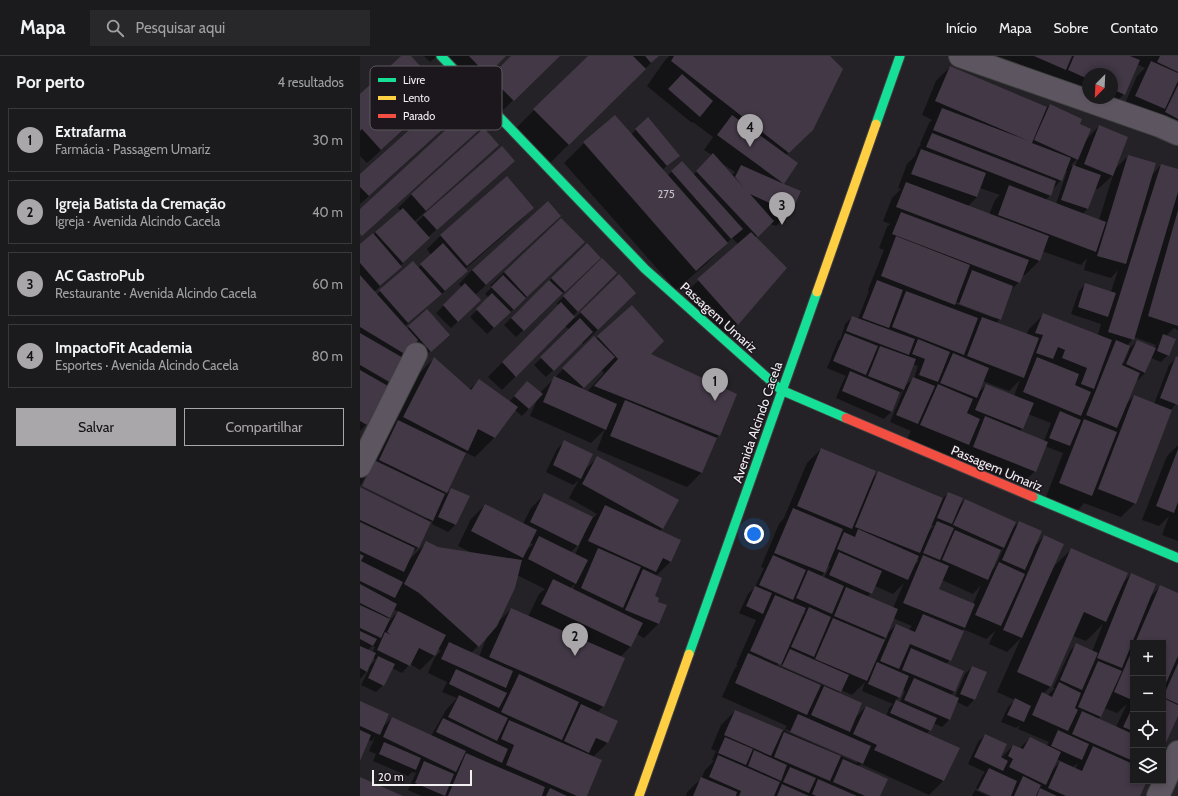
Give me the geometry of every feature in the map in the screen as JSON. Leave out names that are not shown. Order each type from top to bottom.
[{"type":"street","name":"Passagem Umariz","points":[[441,56],[451,66]]},
{"type":"street","name":"Avenida Alcindo Cacela","points":[[639,796],[900,56]]},
{"type":"street","points":[[960,56],[1160,126],[1178,134]]},
{"type":"street","name":"Passagem Umariz","points":[[502,120],[645,269],[782,390],[1178,558]]},
{"type":"street","points":[[360,466],[416,354]]},
{"type":"street","points":[[1158,796],[1178,752]]},
{"type":"building","points":[[401,56],[411,56],[420,66],[390,66]]},
{"type":"building","points":[[469,56],[506,56],[496,66],[478,66]]},
{"type":"building","points":[[511,56],[560,56],[514,101],[502,89],[501,66]]},
{"type":"building","points":[[588,56],[633,56],[646,69],[569,145],[533,109]]},
{"type":"building","points":[[645,56],[659,56],[651,63]]},
{"type":"building","points":[[674,56],[830,56],[843,69],[813,130],[789,153],[671,61]]},
{"type":"building","points":[[1034,56],[1072,56],[1066,70]]},
{"type":"building","points":[[1074,56],[1130,56],[1140,60],[1125,95],[1118,92],[1118,68],[1082,68],[1082,76],[1068,70]]},
{"type":"building","points":[[1160,56],[1178,56],[1178,72],[1157,62]]},
{"type":"building","points":[[1151,61],[1178,73],[1178,81],[1165,109],[1135,96]]},
{"type":"building","points":[[950,66],[1047,107],[1032,143],[1071,158],[1062,181],[933,130],[942,108],[1029,141],[935,101]]},
{"type":"building","points":[[682,74],[713,101],[700,117],[668,89]]},
{"type":"building","points":[[370,85],[370,130],[403,130],[381,150],[362,129],[360,131],[360,94]]},
{"type":"building","points":[[1178,85],[1178,119],[1165,112]]},
{"type":"building","points":[[1050,104],[1082,119],[1080,124],[1091,129],[1078,160],[1034,140]]},
{"type":"building","points":[[615,115],[728,243],[696,271],[583,142]]},
{"type":"building","points":[[732,115],[798,163],[784,184],[717,135]]},
{"type":"building","points":[[648,117],[680,156],[667,166],[635,129]]},
{"type":"building","points":[[1099,125],[1128,137],[1113,176],[1084,164]]},
{"type":"building","points":[[409,130],[442,130],[369,196],[360,187],[360,174]]},
{"type":"building","points":[[446,130],[479,130],[362,236],[360,234],[360,209]]},
{"type":"building","points":[[482,130],[486,130],[499,145],[426,211],[411,194]]},
{"type":"building","points":[[932,133],[1056,181],[1051,196],[926,147]]},
{"type":"building","points":[[502,146],[515,161],[437,230],[423,215]]},
{"type":"building","points":[[921,149],[986,173],[977,197],[911,174]]},
{"type":"building","points":[[713,153],[744,188],[735,177],[741,165],[801,191],[791,213],[750,194],[774,221],[758,237],[696,171]]},
{"type":"building","points":[[1128,155],[1156,163],[1126,264],[1097,256]]},
{"type":"building","points":[[682,161],[743,229],[731,239],[671,171]]},
{"type":"building","points":[[1161,164],[1178,169],[1178,192],[1134,340],[1108,332]]},
{"type":"building","points":[[1073,165],[1101,175],[1088,209],[1061,200]]},
{"type":"building","points":[[507,176],[534,208],[467,266],[440,235]]},
{"type":"building","points":[[906,182],[1049,236],[1040,261],[896,207]]},
{"type":"building","points":[[1009,185],[1106,222],[1096,252],[998,215]]},
{"type":"building","points":[[548,201],[561,216],[486,285],[472,270]]},
{"type":"building","points":[[403,208],[430,238],[403,263],[375,232]]},
{"type":"building","points":[[1178,210],[1178,326],[1148,316]]},
{"type":"building","points":[[901,212],[1029,260],[1020,283],[892,234]]},
{"type":"building","points":[[561,218],[585,242],[527,297],[504,272]]},
{"type":"building","points":[[751,232],[787,268],[738,325],[697,279]]},
{"type":"building","points":[[373,233],[402,267],[380,286],[360,263],[360,244]]},
{"type":"building","points":[[896,236],[970,265],[955,305],[881,276]]},
{"type":"building","points":[[443,243],[468,271],[445,291],[420,264]]},
{"type":"building","points":[[587,243],[601,258],[565,292],[551,278]]},
{"type":"building","points":[[602,258],[617,273],[578,312],[563,296]]},
{"type":"building","points":[[413,261],[442,294],[408,323],[379,290]]},
{"type":"building","points":[[972,270],[1013,286],[1001,320],[959,304]]},
{"type":"building","points":[[619,274],[636,293],[598,330],[580,312]]},
{"type":"building","points":[[360,275],[418,340],[408,356],[360,327]]},
{"type":"building","points":[[503,275],[526,298],[514,310],[491,287]]},
{"type":"building","points":[[549,280],[563,293],[524,331],[511,318]]},
{"type":"building","points":[[877,280],[903,290],[889,328],[862,318]]},
{"type":"building","points":[[465,283],[481,300],[458,322],[443,305]]},
{"type":"building","points":[[1085,283],[1116,293],[1108,317],[1078,307]]},
{"type":"building","points":[[906,291],[978,318],[964,355],[892,327]]},
{"type":"building","points":[[492,293],[511,312],[494,328],[476,309]]},
{"type":"building","points":[[561,302],[575,317],[516,377],[502,362]]},
{"type":"building","points":[[632,305],[664,341],[651,354],[737,394],[720,436],[594,386],[618,359],[597,336]]},
{"type":"building","points":[[427,309],[450,335],[431,352],[408,326]]},
{"type":"building","points":[[1043,313],[1112,340],[1094,389],[1081,384],[1087,368],[1062,358],[1065,350],[1058,347],[1053,359],[1036,353],[1043,335],[1035,333]]},
{"type":"building","points":[[852,316],[915,339],[909,355],[846,331]]},
{"type":"building","points":[[982,317],[1039,338],[1024,378],[967,356]]},
{"type":"building","points":[[580,318],[593,332],[554,371],[540,357]]},
{"type":"building","points":[[360,333],[405,359],[391,383],[360,365]]},
{"type":"building","points":[[845,333],[878,346],[866,375],[833,361]]},
{"type":"building","points":[[1163,334],[1176,339],[1169,356],[1157,351]]},
{"type":"building","points":[[594,336],[615,357],[584,388],[562,368]]},
{"type":"building","points":[[918,339],[950,352],[938,382],[919,375],[925,359],[912,354]]},
{"type":"building","points":[[1116,340],[1130,346],[1122,365],[1140,373],[1117,428],[1086,415]]},
{"type":"building","points":[[1137,340],[1156,348],[1145,373],[1126,364]]},
{"type":"building","points":[[880,346],[916,359],[904,390],[868,376]]},
{"type":"building","points":[[953,353],[989,368],[977,398],[940,383]]},
{"type":"building","points":[[1176,356],[1178,357],[1178,405],[1160,398]]},
{"type":"building","points":[[434,357],[471,390],[479,379],[518,407],[495,438],[478,429],[468,451],[403,417]]},
{"type":"building","points":[[1037,357],[1079,374],[1075,385],[1091,392],[1081,416],[1023,392]]},
{"type":"building","points":[[360,370],[388,386],[367,425],[360,421]]},
{"type":"building","points":[[850,371],[900,392],[892,412],[842,391]]},
{"type":"building","points":[[554,376],[617,404],[606,430],[543,402]]},
{"type":"building","points":[[913,377],[935,386],[918,424],[896,415]]},
{"type":"building","points":[[527,381],[543,394],[529,409],[514,396]]},
{"type":"building","points":[[938,384],[973,399],[967,413],[980,419],[969,445],[920,425]]},
{"type":"building","points":[[986,384],[1034,403],[1023,429],[975,410]]},
{"type":"building","points":[[1134,395],[1172,410],[1136,504],[1098,489]]},
{"type":"building","points":[[625,400],[717,438],[702,473],[610,436]]},
{"type":"building","points":[[1060,411],[1081,420],[1070,446],[1049,438]]},
{"type":"building","points":[[985,416],[1048,442],[1036,472],[973,447]]},
{"type":"building","points":[[1084,419],[1117,432],[1092,496],[1059,483]]},
{"type":"building","points":[[398,420],[466,453],[447,493],[379,460]]},
{"type":"building","points":[[564,440],[593,454],[581,479],[553,465]]},
{"type":"building","points":[[821,448],[876,471],[852,529],[797,506]]},
{"type":"building","points":[[1178,449],[1178,502],[1174,513],[1156,506]]},
{"type":"building","points":[[597,456],[679,500],[663,529],[582,484]]},
{"type":"building","points":[[374,460],[445,494],[433,521],[362,486]]},
{"type":"building","points":[[878,471],[943,498],[920,553],[855,527]]},
{"type":"building","points":[[360,487],[431,522],[419,548],[360,520]]},
{"type":"building","points":[[451,488],[470,496],[456,525],[438,517]]},
{"type":"building","points":[[948,492],[963,498],[952,524],[937,518]]},
{"type":"building","points":[[544,493],[593,517],[578,546],[530,522]]},
{"type":"building","points":[[965,499],[1016,522],[1004,548],[953,525]]},
{"type":"building","points":[[485,504],[537,530],[523,558],[471,531]]},
{"type":"building","points":[[605,505],[681,540],[671,562],[663,558],[656,572],[588,541]]},
{"type":"building","points":[[793,508],[843,529],[825,573],[774,553]]},
{"type":"building","points":[[937,521],[954,528],[940,560],[923,553]]},
{"type":"building","points":[[1019,521],[1042,531],[1025,570],[1002,560]]},
{"type":"building","points":[[360,522],[415,548],[404,572],[360,551]]},
{"type":"building","points":[[858,529],[919,556],[908,580],[837,549],[844,532],[855,537]]},
{"type":"building","points":[[955,530],[1001,550],[988,580],[942,560]]},
{"type":"building","points":[[1044,535],[1064,544],[1022,638],[1003,630]]},
{"type":"building","points":[[539,536],[588,560],[576,584],[528,559]]},
{"type":"building","points":[[426,541],[438,547],[522,560],[515,588],[497,626],[479,647],[419,593],[404,584]]},
{"type":"building","points":[[598,548],[641,567],[623,608],[581,588]]},
{"type":"building","points":[[1071,548],[1128,573],[1106,622],[1084,612],[1051,687],[1017,672]]},
{"type":"building","points":[[839,552],[882,571],[872,594],[829,575]]},
{"type":"building","points":[[360,554],[364,556],[361,561],[403,582],[395,598],[360,581]]},
{"type":"building","points":[[773,555],[806,570],[793,600],[759,585]]},
{"type":"building","points":[[923,555],[949,566],[939,589],[975,604],[965,628],[903,603]]},
{"type":"building","points":[[999,562],[1025,574],[1001,626],[975,615]]},
{"type":"building","points":[[643,569],[662,578],[655,596],[659,598],[658,602],[667,605],[659,624],[625,610]]},
{"type":"building","points":[[808,570],[844,586],[832,614],[796,598]]},
{"type":"building","points":[[1131,573],[1156,584],[1133,640],[1130,640],[1130,648],[1122,668],[1097,658]]},
{"type":"building","points":[[553,579],[643,623],[631,647],[541,604]]},
{"type":"building","points":[[360,584],[397,604],[390,618],[360,603]]},
{"type":"building","points":[[1160,585],[1178,593],[1178,656],[1166,683],[1166,640],[1136,640]]},
{"type":"building","points":[[755,586],[772,593],[763,614],[746,606]]},
{"type":"building","points":[[846,587],[898,609],[886,638],[834,616]]},
{"type":"building","points":[[775,595],[806,608],[781,665],[750,651]]},
{"type":"building","points":[[360,605],[390,619],[381,638],[360,628]]},
{"type":"building","points":[[809,607],[831,617],[814,657],[791,647]]},
{"type":"building","points":[[511,608],[625,658],[604,707],[489,657]]},
{"type":"building","points":[[398,611],[446,635],[435,656],[419,648],[410,666],[377,650],[385,632],[391,635],[387,632]]},
{"type":"building","points":[[923,614],[964,631],[951,661],[910,644],[899,669],[880,661],[896,624],[915,632]]},
{"type":"building","points":[[833,618],[885,640],[867,681],[815,659]]},
{"type":"building","points":[[360,631],[377,639],[373,646],[360,639]]},
{"type":"building","points":[[449,642],[513,671],[506,688],[441,659]]},
{"type":"building","points":[[1076,643],[1098,653],[1082,690],[1060,680]]},
{"type":"building","points":[[360,646],[376,653],[367,672],[360,668]]},
{"type":"building","points":[[911,648],[964,671],[955,692],[902,670]]},
{"type":"building","points":[[790,649],[849,675],[841,692],[782,666]]},
{"type":"building","points":[[748,653],[821,685],[807,715],[735,683]]},
{"type":"building","points":[[1130,655],[1130,699],[1114,692]]},
{"type":"building","points":[[378,656],[395,664],[384,686],[368,678]]},
{"type":"building","points":[[1098,661],[1122,671],[1101,717],[1078,707]]},
{"type":"building","points":[[877,662],[909,676],[900,698],[868,684]]},
{"type":"building","points":[[1178,663],[1178,704],[1166,698],[1166,690]]},
{"type":"building","points":[[972,666],[987,672],[975,700],[960,694]]},
{"type":"building","points":[[456,669],[507,693],[499,708],[449,684]]},
{"type":"building","points":[[519,674],[579,702],[562,740],[501,712]]},
{"type":"building","points":[[914,678],[959,698],[950,720],[904,700]]},
{"type":"building","points":[[1059,682],[1081,693],[1075,708],[1078,710],[1068,731],[1032,715],[1042,692],[1052,697]]},
{"type":"building","points":[[824,686],[862,703],[850,732],[811,715]]},
{"type":"building","points":[[459,695],[508,718],[497,741],[448,717]]},
{"type":"building","points":[[1015,698],[1031,706],[1024,722],[1007,715]]},
{"type":"building","points":[[1166,699],[1178,705],[1178,716],[1166,743]]},
{"type":"building","points":[[896,700],[937,718],[931,731],[890,713]]},
{"type":"building","points":[[360,701],[389,714],[380,735],[360,726]]},
{"type":"building","points":[[581,704],[618,721],[608,743],[596,738],[589,753],[564,741]]},
{"type":"building","points":[[866,706],[960,748],[944,781],[874,750],[877,745],[853,734]]},
{"type":"building","points":[[735,710],[783,730],[771,756],[724,735]]},
{"type":"building","points":[[1082,711],[1130,733],[1130,760],[1072,734]]},
{"type":"building","points":[[1130,712],[1130,730],[1123,727]]},
{"type":"building","points":[[798,714],[871,746],[863,764],[790,732]]},
{"type":"building","points":[[392,717],[466,751],[456,772],[383,737]]},
{"type":"building","points":[[443,718],[508,749],[502,763],[436,732]]},
{"type":"building","points":[[509,720],[602,760],[587,796],[577,796],[506,765],[514,745],[501,739]]},
{"type":"building","points":[[360,730],[371,735],[360,761]]},
{"type":"building","points":[[1058,730],[1089,744],[1082,760],[1051,746]]},
{"type":"building","points":[[784,732],[841,756],[830,781],[774,757]]},
{"type":"building","points":[[985,734],[1007,744],[1001,757],[1008,761],[1003,771],[974,757]]},
{"type":"building","points":[[725,737],[753,749],[746,765],[718,753]]},
{"type":"building","points":[[1030,737],[1061,752],[1046,785],[1009,767],[1013,759],[1008,756],[1013,745],[1023,749]]},
{"type":"building","points":[[384,742],[421,758],[416,770],[379,754]]},
{"type":"building","points":[[1093,746],[1130,763],[1130,784],[1146,784],[1140,796],[1066,796],[1048,788],[1060,761],[1082,771]]},
{"type":"building","points":[[754,750],[787,765],[781,781],[748,766]]},
{"type":"building","points":[[466,753],[545,787],[542,796],[448,796]]},
{"type":"building","points":[[718,755],[780,782],[774,796],[739,796],[741,791],[709,777]]},
{"type":"building","points":[[843,759],[888,779],[880,796],[865,796],[833,782]]},
{"type":"building","points":[[424,761],[454,774],[445,796],[415,783]]},
{"type":"building","points":[[790,767],[816,778],[809,793],[783,782]]},
{"type":"building","points":[[989,768],[1017,781],[1011,796],[991,796],[978,790]]},
{"type":"building","points":[[1023,776],[1041,785],[1036,796],[1014,796]]},
{"type":"building","points":[[360,777],[403,796],[360,796]]},
{"type":"building","points":[[701,777],[737,792],[736,796],[693,796]]},
{"type":"building","points":[[818,779],[857,796],[816,796],[812,794]]},
{"type":"building","points":[[782,784],[809,796],[777,796]]},
{"type":"building","points":[[550,788],[567,796],[546,796]]},
{"type":"building","points":[[1040,788],[1057,796],[1037,796]]},
{"type":"traffic: fast","points":[[441,56],[451,66]]},
{"type":"traffic: fast","points":[[876,124],[900,56]]},
{"type":"traffic: fast","points":[[502,120],[645,269],[781,390],[846,418]]},
{"type":"traffic: fast","points":[[689,654],[817,292]]},
{"type":"traffic: fast","points":[[1033,497],[1178,558]]},
{"type":"traffic: slow","points":[[817,292],[876,124]]},
{"type":"traffic: slow","points":[[639,796],[689,654]]},
{"type":"traffic: jam","points":[[846,418],[1033,497]]},
{"type":"place","name":"ImpactoFit Academia","points":[[750,147]]},
{"type":"place","name":"AC GastroPub","points":[[782,225]]},
{"type":"place","name":"Extrafarma","points":[[715,401]]},
{"type":"place","name":"Igreja Batista da Cremação","points":[[575,656]]}]
